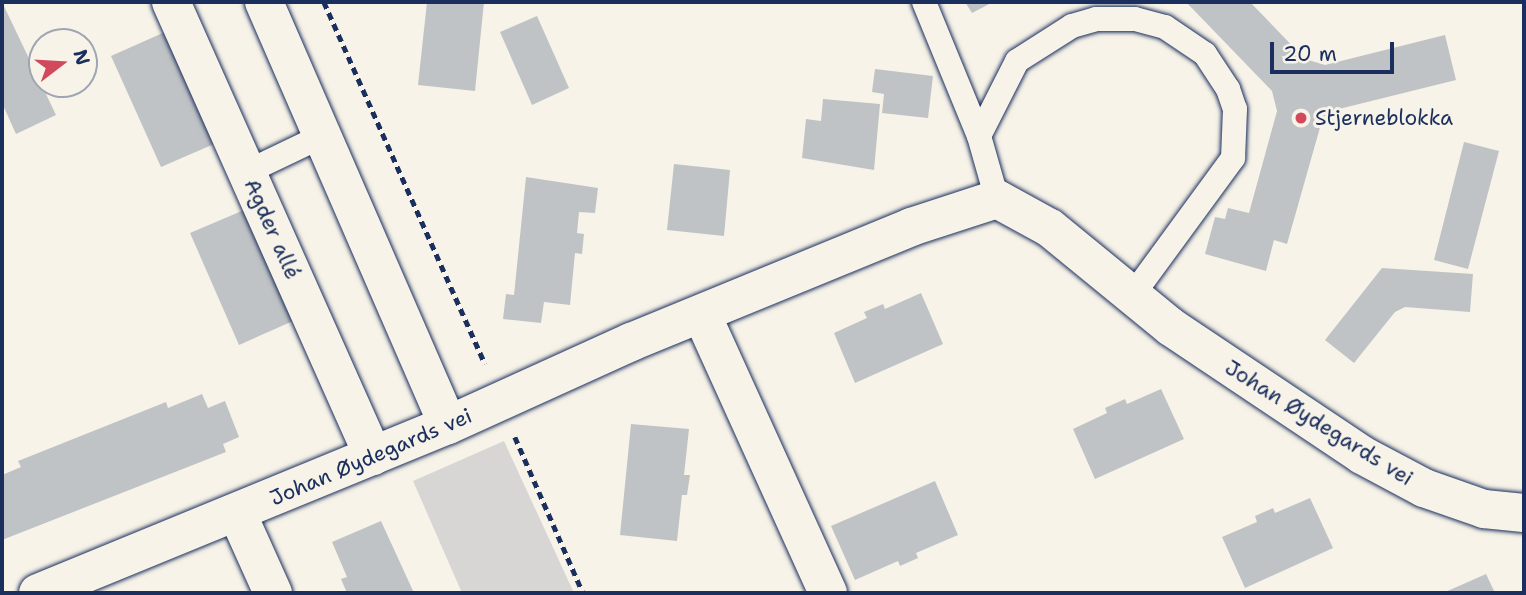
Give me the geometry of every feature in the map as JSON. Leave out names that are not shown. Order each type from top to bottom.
[{"type":"street","name":"Agder allé","points":[[171,2],[373,456]]},
{"type":"street","points":[[264,2],[448,425]]},
{"type":"street","name":"Johan Øydegards vei","points":[[38,593],[448,425],[911,227],[997,200],[1049,228],[1132,296],[1233,370],[1362,455],[1424,488],[1484,509],[1524,513]]},
{"type":"street","points":[[702,315],[828,593]]},
{"type":"street","points":[[237,513],[273,593]]},
{"type":"lane","points":[[924,2],[979,136],[997,200]]},
{"type":"lane","points":[[979,136],[1017,61],[1072,26],[1096,19],[1135,19],[1166,27],[1205,54],[1228,89],[1234,109],[1233,158],[1132,296]]},
{"type":"lane","points":[[247,172],[322,136]]},
{"type":"path","points":[[324,2],[502,400],[583,593]]},
{"type":"shaded area","points":[[504,441],[574,593],[462,593],[413,481]]},
{"type":"building","points":[[2,2],[28,56],[28,98],[48,98],[56,115],[16,134],[2,103]]},
{"type":"building","points":[[427,2],[484,2],[475,91],[418,85]]},
{"type":"building","points":[[965,2],[993,2],[972,13]]},
{"type":"building","name":"Stjerneblokka","points":[[1186,2],[1250,2],[1305,59],[1325,65],[1445,35],[1456,80],[1335,110],[1321,124],[1287,244],[1274,240],[1266,271],[1205,254],[1215,217],[1225,219],[1228,208],[1249,213],[1277,111],[1272,91]]},
{"type":"building","points":[[537,16],[569,88],[532,105],[500,32]]},
{"type":"building","points":[[165,32],[214,144],[161,167],[111,56]]},
{"type":"building","points":[[875,69],[933,76],[928,118],[882,113],[884,94],[872,92]]},
{"type":"building","points":[[823,99],[880,104],[874,170],[802,158],[806,119],[821,121]]},
{"type":"building","points":[[1464,142],[1499,151],[1468,269],[1434,260]]},
{"type":"building","points":[[674,164],[730,170],[724,236],[667,230]]},
{"type":"building","points":[[526,177],[598,188],[595,213],[579,212],[577,233],[584,234],[582,254],[575,253],[570,305],[544,302],[541,323],[503,319],[506,294],[514,295]]},
{"type":"building","points":[[244,210],[293,321],[239,345],[190,233]]},
{"type":"building","points":[[1382,268],[1473,274],[1470,312],[1405,307],[1395,312],[1354,363],[1325,340]]},
{"type":"building","points":[[921,293],[943,344],[855,383],[834,333],[867,318],[864,312],[883,304],[885,309]]},
{"type":"building","points":[[1161,389],[1184,439],[1095,479],[1073,429],[1107,413],[1105,408],[1125,399],[1127,404]]},
{"type":"building","points":[[202,394],[208,408],[225,401],[239,437],[223,444],[226,452],[2,540],[2,475],[21,467],[18,461],[166,402],[168,408]]},
{"type":"building","points":[[631,424],[689,429],[684,475],[690,475],[687,495],[682,495],[677,541],[620,535]]},
{"type":"building","points":[[935,481],[958,535],[916,553],[918,558],[900,566],[898,561],[855,580],[831,526]]},
{"type":"building","points":[[1310,498],[1333,548],[1245,588],[1222,537],[1257,522],[1255,516],[1273,508],[1275,513]]},
{"type":"building","points":[[381,521],[414,593],[347,593],[341,579],[347,577],[332,542]]},
{"type":"building","points":[[1486,574],[1495,593],[1443,593]]},
{"type":"place","name":"Stjerneblokka","points":[[1301,118]]}]
